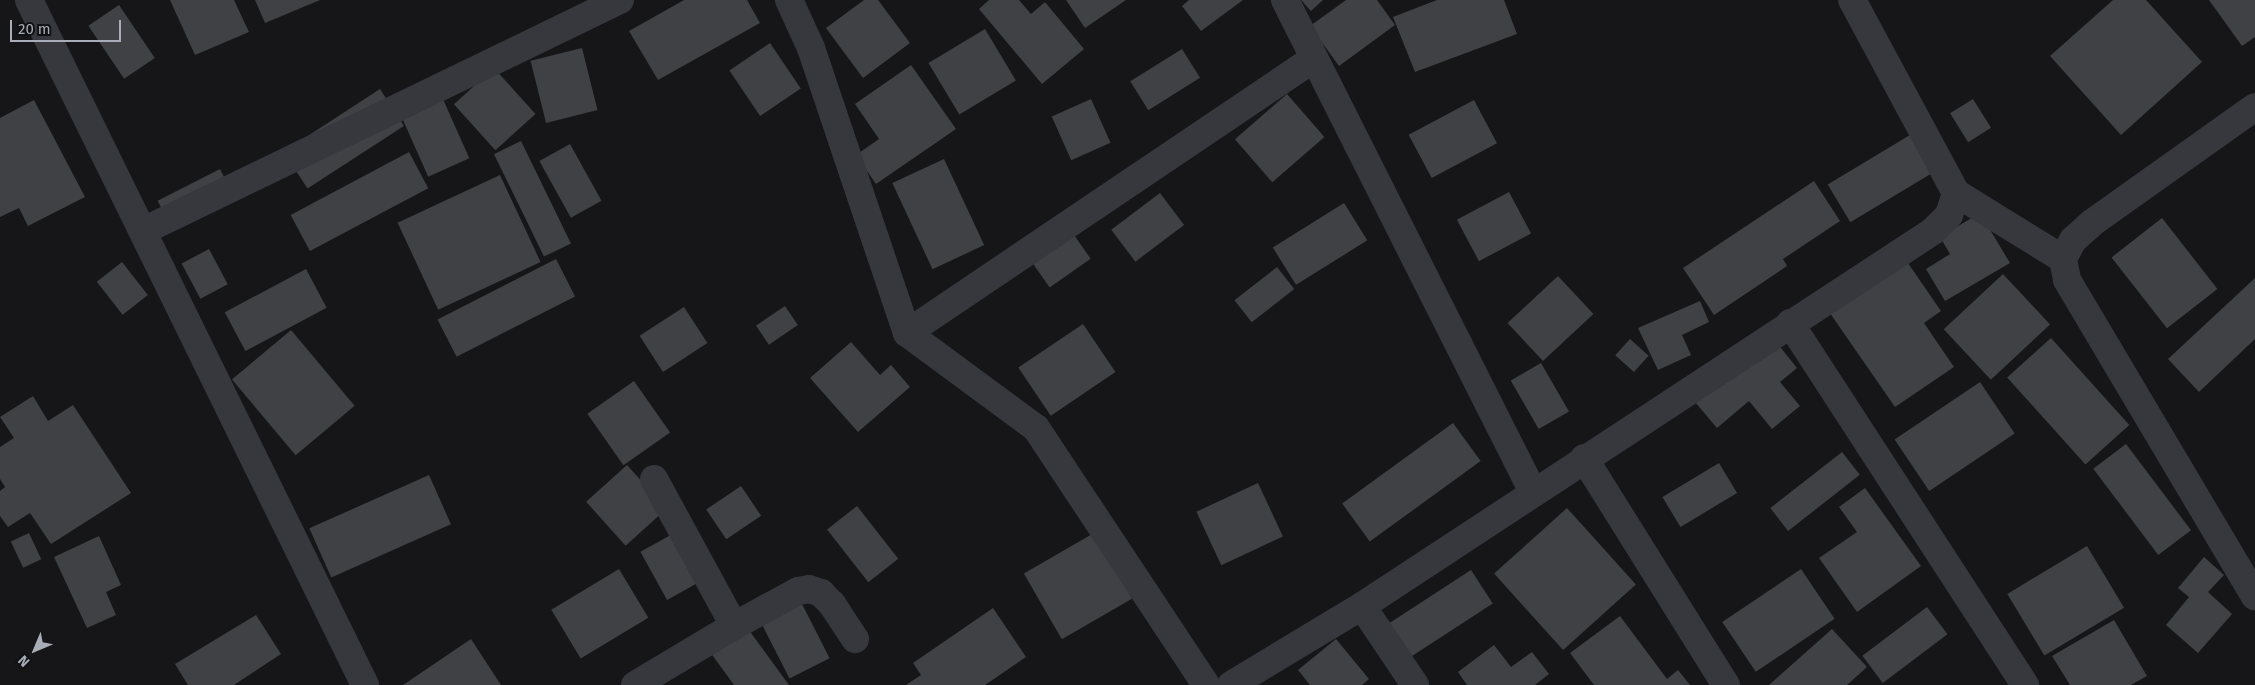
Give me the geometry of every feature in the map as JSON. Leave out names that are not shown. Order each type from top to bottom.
[{"type":"street","points":[[29,0],[365,685]]},
{"type":"street","points":[[142,231],[620,0]]},
{"type":"street","points":[[789,0],[811,48],[907,333],[1036,428],[1206,685]]},
{"type":"street","points":[[1285,0],[1533,492]]},
{"type":"street","points":[[1852,0],[1956,193],[2063,259]]},
{"type":"street","points":[[907,333],[1314,58]]},
{"type":"street","points":[[2255,108],[2092,223],[2073,240],[2063,259],[2067,280],[2255,596]]},
{"type":"street","points":[[1231,685],[1362,606],[1584,458],[1933,231],[1949,215],[1956,193]]},
{"type":"street","points":[[1790,323],[2025,685]]},
{"type":"street","points":[[1584,458],[1726,685]]},
{"type":"street","points":[[654,479],[734,626]]},
{"type":"street","points":[[635,685],[734,626],[798,591],[809,589],[821,594],[832,604],[856,639]]},
{"type":"street","points":[[1362,606],[1415,685]]},
{"type":"building","points":[[170,0],[234,0],[249,32],[195,55]]},
{"type":"building","points":[[255,0],[320,0],[265,23]]},
{"type":"building","points":[[684,0],[747,0],[760,23],[658,80],[629,31]]},
{"type":"building","points":[[864,0],[878,0],[910,43],[863,78],[826,28]]},
{"type":"building","points":[[989,0],[1019,0],[1031,14],[1045,2],[1084,49],[1042,84],[979,9]]},
{"type":"building","points":[[1066,0],[1126,0],[1085,28]]},
{"type":"building","points":[[1189,0],[1243,0],[1201,31],[1182,6]]},
{"type":"building","points":[[1301,0],[1323,0],[1311,11]]},
{"type":"building","points":[[1346,0],[1377,0],[1395,25],[1339,66],[1310,26]]},
{"type":"building","points":[[1437,0],[1504,0],[1517,34],[1415,72],[1393,17]]},
{"type":"building","points":[[2113,0],[2146,0],[2202,62],[2121,135],[2050,56]]},
{"type":"building","points":[[2209,0],[2255,0],[2255,37],[2242,46]]},
{"type":"building","points":[[119,5],[155,58],[124,79],[88,26]]},
{"type":"building","points":[[985,29],[1016,80],[959,114],[928,63]]},
{"type":"building","points":[[770,43],[801,89],[760,116],[729,70]]},
{"type":"building","points":[[582,48],[597,110],[546,123],[531,61]]},
{"type":"building","points":[[1182,49],[1200,78],[1148,110],[1130,81]]},
{"type":"building","points":[[911,65],[956,129],[876,184],[856,155],[879,139],[855,104]]},
{"type":"building","points":[[494,68],[535,114],[495,150],[454,104]]},
{"type":"building","points":[[438,88],[469,158],[428,177],[397,106]]},
{"type":"building","points":[[380,89],[404,126],[308,189],[284,152]]},
{"type":"building","points":[[1287,94],[1324,137],[1272,182],[1235,139]]},
{"type":"building","points":[[1091,99],[1111,143],[1071,160],[1052,116]]},
{"type":"building","points":[[1973,99],[1991,128],[1968,142],[1950,113]]},
{"type":"building","points":[[34,100],[85,197],[28,226],[19,208],[0,217],[0,118]]},
{"type":"building","points":[[1474,100],[1497,143],[1432,178],[1409,135]]},
{"type":"building","points":[[1910,135],[1933,173],[1850,222],[1828,184]]},
{"type":"building","points":[[521,141],[571,243],[544,257],[494,154]]},
{"type":"building","points":[[570,144],[602,201],[571,218],[539,161]]},
{"type":"building","points":[[409,152],[428,188],[310,251],[291,215]]},
{"type":"building","points":[[944,159],[984,245],[932,269],[892,183]]},
{"type":"building","points":[[220,169],[235,199],[173,231],[158,201]]},
{"type":"building","points":[[500,175],[541,262],[438,310],[398,223]]},
{"type":"building","points":[[1814,181],[1840,221],[1783,259],[1787,266],[1714,315],[1683,268]]},
{"type":"building","points":[[1509,192],[1531,233],[1479,261],[1457,220]]},
{"type":"building","points":[[1160,193],[1184,225],[1135,262],[1111,230]]},
{"type":"building","points":[[1344,203],[1367,240],[1296,285],[1273,248]]},
{"type":"building","points":[[1980,213],[2010,263],[1945,301],[1926,269],[1950,254],[1940,237]]},
{"type":"building","points":[[2162,218],[2217,289],[2167,328],[2112,257]]},
{"type":"building","points":[[1074,235],[1091,259],[1050,287],[1033,264]]},
{"type":"building","points":[[209,249],[228,284],[200,299],[182,264]]},
{"type":"building","points":[[1901,253],[1941,311],[1924,323],[1954,367],[1895,407],[1825,306]]},
{"type":"building","points":[[556,259],[575,296],[457,357],[437,319]]},
{"type":"building","points":[[122,262],[148,295],[123,315],[97,282]]},
{"type":"building","points":[[1277,267],[1294,289],[1252,322],[1234,300]]},
{"type":"building","points":[[306,269],[327,308],[245,351],[225,312]]},
{"type":"building","points":[[2003,274],[2050,324],[1991,380],[1944,329]]},
{"type":"building","points":[[1558,276],[1593,314],[1543,361],[1508,323]]},
{"type":"building","points":[[2255,278],[2255,339],[2199,392],[2168,359]]},
{"type":"building","points":[[1700,301],[1709,322],[1682,335],[1691,355],[1658,370],[1638,328]]},
{"type":"building","points":[[785,306],[798,325],[769,345],[756,326]]},
{"type":"building","points":[[684,307],[707,343],[663,372],[640,336]]},
{"type":"building","points":[[1083,324],[1115,372],[1051,416],[1018,368]]},
{"type":"building","points":[[291,330],[355,406],[296,455],[232,379]]},
{"type":"building","points":[[1773,338],[1797,368],[1780,382],[1800,406],[1772,429],[1749,401],[1717,428],[1695,402]]},
{"type":"building","points":[[2051,338],[2129,425],[2085,464],[2007,377]]},
{"type":"building","points":[[1630,339],[1649,356],[1634,372],[1615,355]]},
{"type":"building","points":[[851,342],[880,375],[891,365],[910,387],[858,432],[810,378]]},
{"type":"building","points":[[1541,363],[1569,411],[1539,429],[1511,380]]},
{"type":"building","points":[[634,381],[670,433],[623,465],[587,414]]},
{"type":"building","points":[[1980,382],[2015,433],[1929,491],[1895,440]]},
{"type":"building","points":[[33,396],[48,421],[73,405],[131,493],[51,544],[30,513],[8,527],[0,516],[0,491],[5,487],[0,479],[0,447],[14,438],[0,417]]},
{"type":"building","points":[[1453,423],[1481,461],[1370,542],[1342,504]]},
{"type":"building","points":[[2126,444],[2191,530],[2158,555],[2093,469]]},
{"type":"building","points":[[1842,452],[1860,475],[1788,531],[1770,508]]},
{"type":"building","points":[[1719,463],[1737,493],[1680,527],[1662,497]]},
{"type":"building","points":[[627,465],[666,509],[626,546],[586,502]]},
{"type":"building","points":[[429,475],[451,524],[331,578],[309,528]]},
{"type":"building","points":[[1258,483],[1283,536],[1221,565],[1196,512]]},
{"type":"building","points":[[741,486],[761,516],[726,539],[706,509]]},
{"type":"building","points":[[1865,488],[1921,566],[1857,612],[1819,558],[1857,532],[1839,507]]},
{"type":"building","points":[[857,506],[898,559],[868,582],[827,529]]},
{"type":"building","points":[[1567,508],[1636,585],[1563,650],[1494,574]]},
{"type":"building","points":[[678,531],[705,579],[667,600],[640,552]]},
{"type":"building","points":[[29,533],[41,559],[23,568],[11,541]]},
{"type":"building","points":[[1094,533],[1132,599],[1062,639],[1024,574]]},
{"type":"building","points":[[99,536],[121,585],[106,592],[116,615],[87,628],[54,557]]},
{"type":"building","points":[[2087,546],[2124,608],[2044,656],[2007,594]]},
{"type":"building","points":[[2204,557],[2224,575],[2208,592],[2232,614],[2198,653],[2166,625],[2189,597],[2178,588]]},
{"type":"building","points":[[619,569],[648,618],[581,659],[551,610]]},
{"type":"building","points":[[1801,569],[1835,619],[1756,672],[1722,622]]},
{"type":"building","points":[[1471,570],[1493,604],[1410,657],[1388,624]]},
{"type":"building","points":[[801,602],[830,658],[790,679],[761,622]]},
{"type":"building","points":[[1927,607],[1947,634],[1883,683],[1862,656]]},
{"type":"building","points":[[993,608],[1026,657],[985,685],[906,685],[921,675],[913,663]]},
{"type":"building","points":[[256,615],[281,654],[234,685],[188,685],[175,664]]},
{"type":"building","points":[[1620,616],[1667,679],[1678,670],[1690,685],[1594,685],[1570,653]]},
{"type":"building","points":[[741,619],[789,685],[734,685],[705,645]]},
{"type":"building","points":[[2114,620],[2147,676],[2131,685],[2070,685],[2052,656]]},
{"type":"building","points":[[1832,629],[1867,667],[1847,685],[1769,685]]},
{"type":"building","points":[[471,639],[501,685],[403,685]]},
{"type":"building","points":[[1336,639],[1369,679],[1362,685],[1310,685],[1298,670]]},
{"type":"building","points":[[1494,645],[1511,667],[1532,652],[1549,674],[1535,685],[1467,685],[1458,672]]}]
